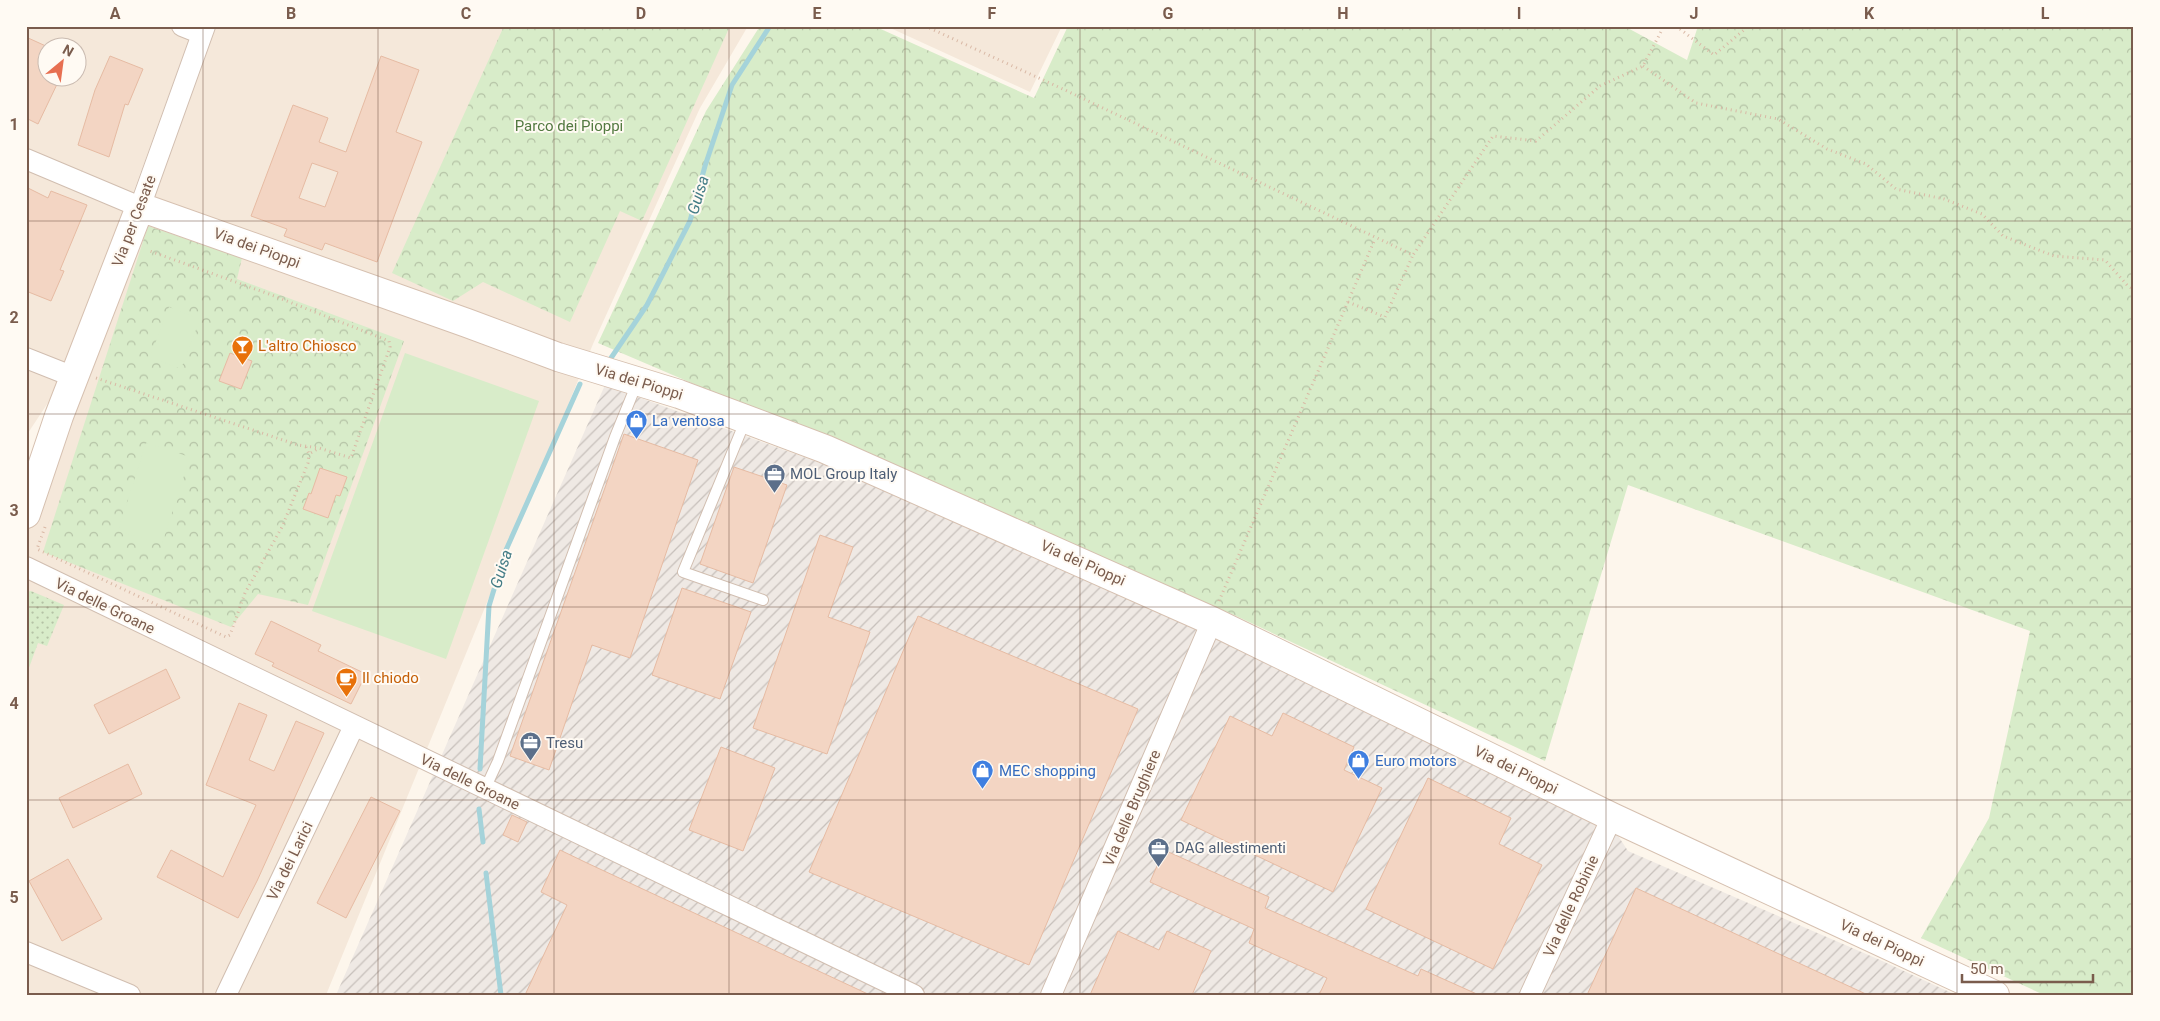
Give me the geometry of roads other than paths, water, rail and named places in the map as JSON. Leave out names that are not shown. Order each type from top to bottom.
[{"type":"street","points":[[182,26],[204,30]]},
{"type":"street","name":"Via per Cesate","points":[[26,455],[59,416],[86,375],[140,207],[204,30]]},
{"type":"street","points":[[26,159],[140,207]]},
{"type":"street","name":"Via dei Pioppi","points":[[140,207],[467,323],[558,358],[746,418],[825,449],[1212,621],[1612,817],[1995,995]]},
{"type":"street","points":[[26,358],[86,375]]},
{"type":"street","name":"Via per Cesate","points":[[37,517],[59,416]]},
{"type":"street","name":"Via delle Groane","points":[[26,567],[914,995]]},
{"type":"street","name":"Via delle Brughiere","points":[[1051,995],[1212,621]]},
{"type":"street","name":"Via dei Larici","points":[[226,995],[354,726]]},
{"type":"street","name":"Via delle Robinie","points":[[1530,995],[1612,817]]},
{"type":"street","points":[[26,952],[130,995]]},
{"type":"lane","points":[[485,789],[498,761],[615,437],[638,382]]},
{"type":"lane","points":[[746,418],[684,572],[763,600]]},
{"type":"waterway","name":"Guisa","points":[[611,358],[647,305],[690,221],[705,166],[732,85],[770,26]]},
{"type":"waterway","name":"Guisa","points":[[480,769],[489,606],[506,550],[580,384]]},
{"type":"waterway","name":"Guisa","points":[[479,809],[483,842]]},
{"type":"waterway","name":"Guisa","points":[[486,873],[501,995]]},
{"type":"place","name":"L'altro Chiosco","points":[[242,365]]},
{"type":"place","name":"La ventosa","points":[[636,440]]},
{"type":"place","name":"MOL Group Italy","points":[[774,493]]},
{"type":"place","name":"Il chiodo","points":[[346,697]]},
{"type":"place","name":"Tresu","points":[[530,762]]},
{"type":"place","name":"Euro motors","points":[[1359,780]]},
{"type":"place","name":"MEC shopping","points":[[983,790]]},
{"type":"place","name":"DAG allestimenti","points":[[1159,867]]},
{"type":"park label","name":"Parco dei Pioppi","points":[[569,126]]}]
